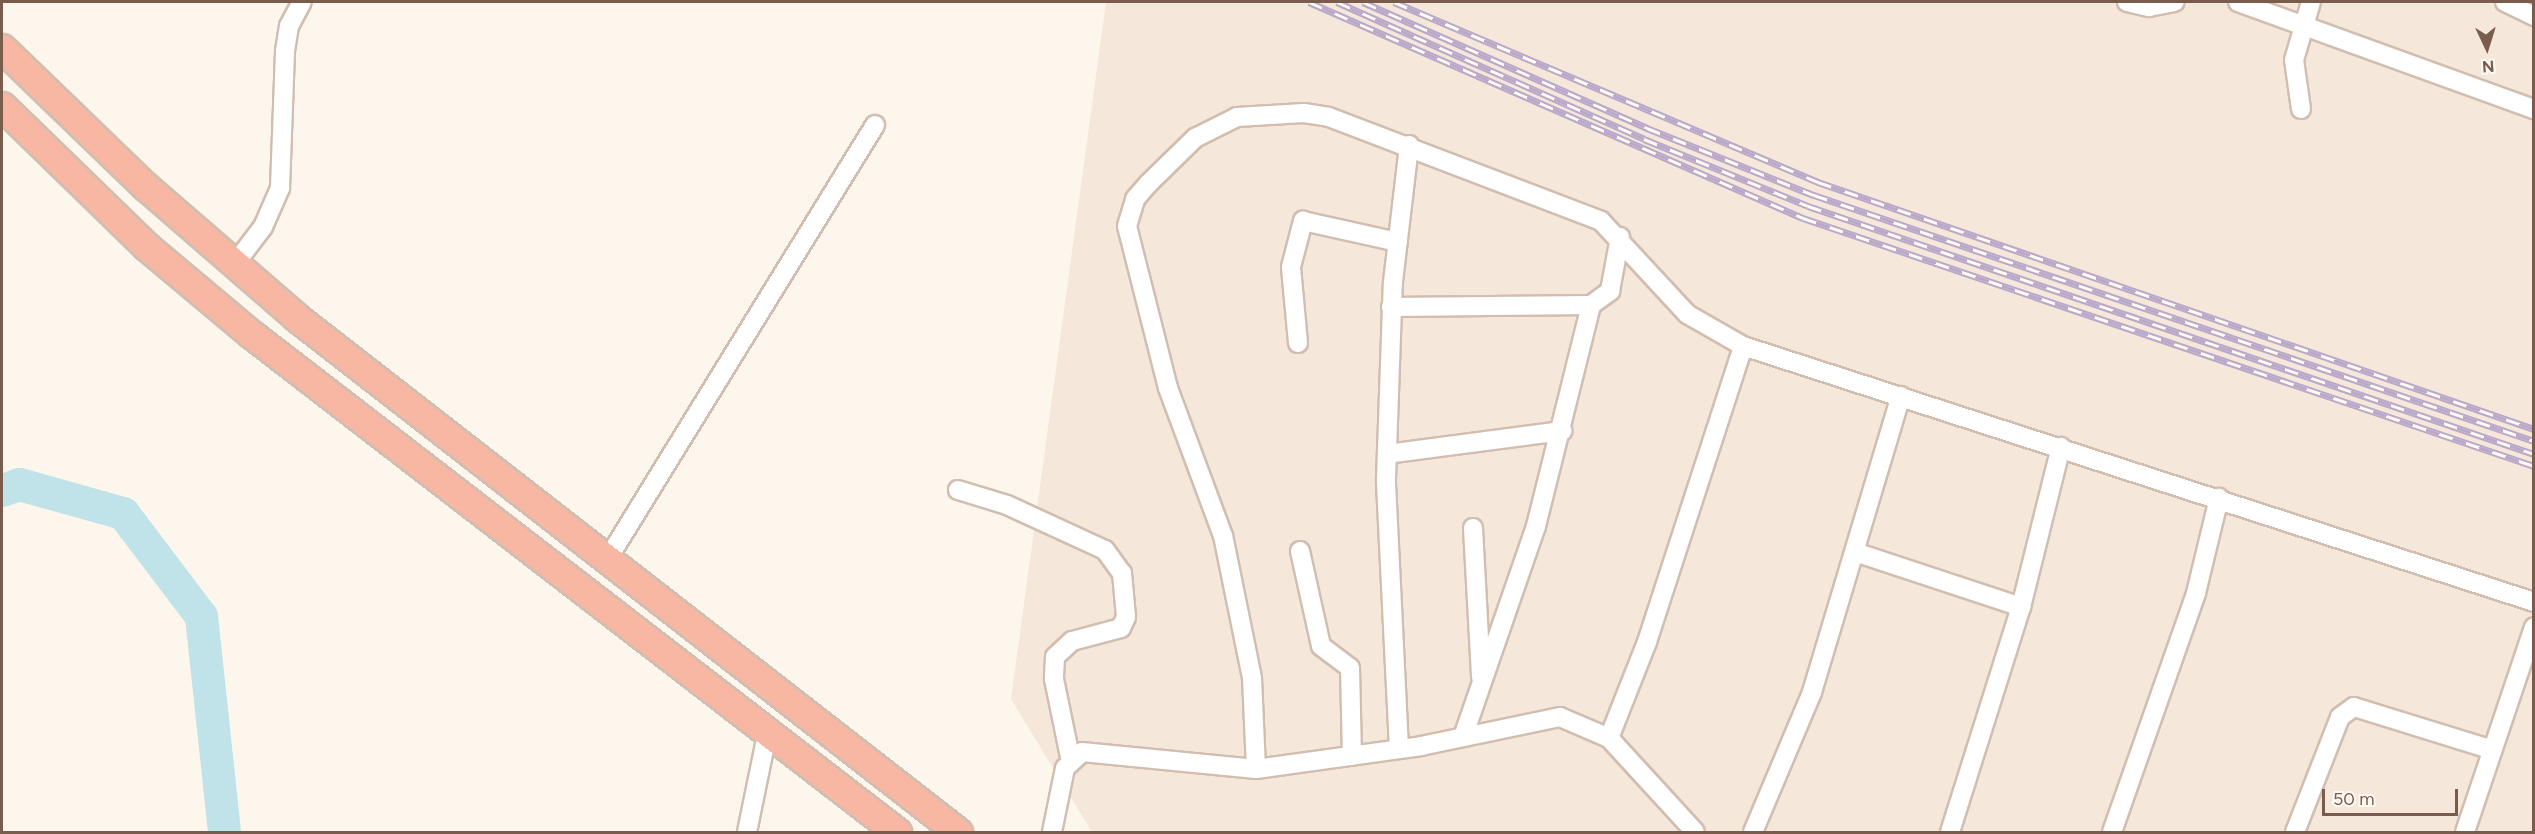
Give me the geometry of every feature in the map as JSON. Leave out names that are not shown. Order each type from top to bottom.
[{"type":"highway","points":[[2,48],[234,265],[607,560],[958,832]]},
{"type":"highway","points":[[2,106],[146,246],[251,334],[768,730],[897,832]]},
{"type":"street","points":[[234,265],[262,227],[280,188],[285,51],[289,26],[302,2]]},
{"type":"street","points":[[2127,2],[2149,7],[2175,2]]},
{"type":"street","points":[[2238,2],[2301,27],[2534,109]]},
{"type":"street","points":[[2301,109],[2294,60],[2301,27],[2311,2]]},
{"type":"street","points":[[2505,2],[2534,16]]},
{"type":"street","points":[[1256,769],[1245,631],[1223,536],[1168,388],[1130,243],[1128,214],[1148,184],[1195,138],[1237,117],[1304,113],[1409,145],[1601,221],[1620,237],[1687,314],[1743,346],[2219,498],[2534,602]]},
{"type":"street","points":[[607,560],[875,125]]},
{"type":"street","points":[[1399,749],[1387,454],[1391,307],[1409,145]]},
{"type":"street","points":[[1298,343],[1291,267],[1303,222],[1398,242]]},
{"type":"street","points":[[1391,307],[1591,305],[1610,291],[1620,237]]},
{"type":"street","points":[[1463,737],[1536,526],[1562,431],[1591,305]]},
{"type":"street","points":[[1609,738],[1647,642],[1743,346]]},
{"type":"street","points":[[1753,832],[1812,692],[1901,396]]},
{"type":"street","points":[[1387,454],[1562,431]]},
{"type":"street","points":[[1950,832],[2021,607],[2061,447]]},
{"type":"street","points":[[958,490],[1007,504],[1105,550],[1122,573],[1126,617],[1120,628],[1072,641],[1055,657],[1054,679],[1070,757],[1052,832]]},
{"type":"street","points":[[2112,832],[2196,593],[2219,498]]},
{"type":"street","points":[[1473,528],[1482,683]]},
{"type":"street","points":[[1300,551],[1321,645],[1350,668],[1352,756]]},
{"type":"street","points":[[1855,552],[2021,607]]},
{"type":"street","points":[[2465,832],[2534,627]]},
{"type":"street","points":[[2295,832],[2340,717],[2354,707],[2493,750]]},
{"type":"street","points":[[1070,757],[1093,750],[1201,767],[1256,769],[1399,749],[1560,717],[1609,738],[1695,832]]},
{"type":"street","points":[[747,832],[768,730]]},
{"type":"shaded area","points":[[1106,2],[2533,2],[2533,832],[1092,832],[1011,699]]},
{"type":"waterway","points":[[2,490],[19,484],[123,513],[201,616],[224,832]]},
{"type":"railway","points":[[1309,2],[1803,218],[2534,466]]},
{"type":"railway","points":[[1337,2],[1644,139],[1808,206],[2534,454]]},
{"type":"railway","points":[[1363,2],[1647,128],[1814,195],[2534,441]]},
{"type":"railway","points":[[1394,2],[1818,182],[2534,429]]}]
